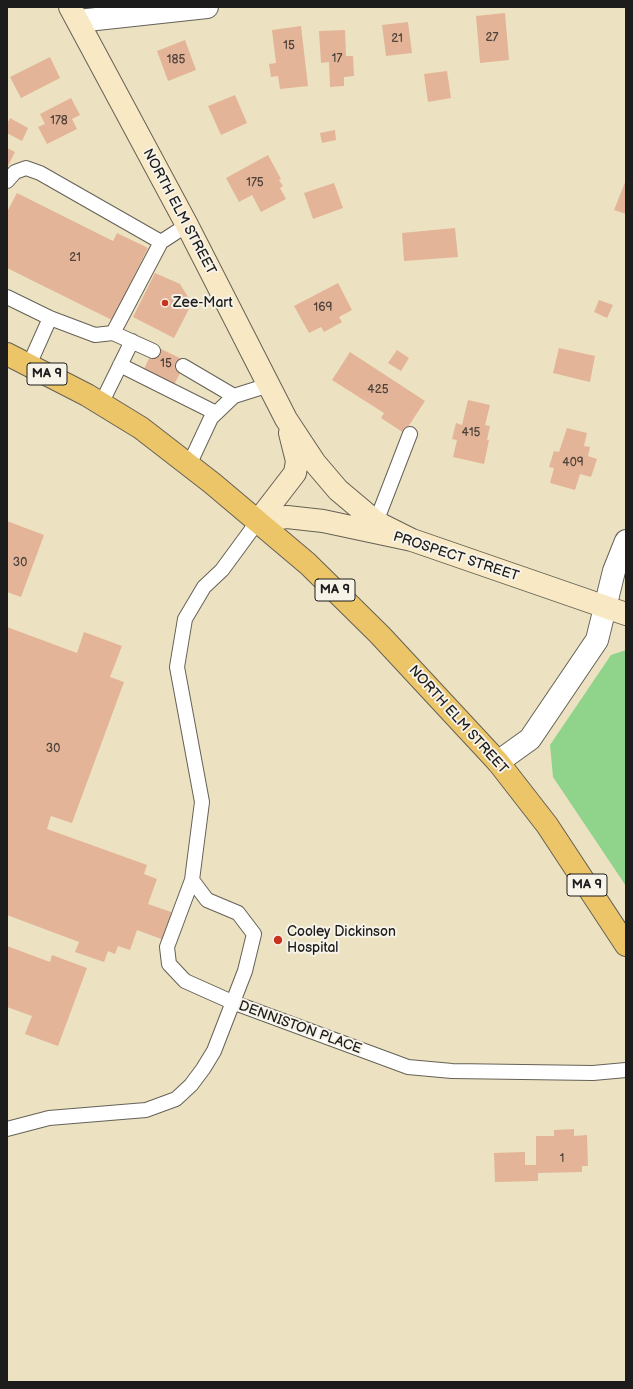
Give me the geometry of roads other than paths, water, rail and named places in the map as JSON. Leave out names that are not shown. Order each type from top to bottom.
[{"type":"highway","name":"MA 9","points":[[7,354],[94,399]]},
{"type":"highway","name":"NORTH ELM STREET","points":[[94,399],[141,428],[258,521],[308,564],[380,635],[498,762],[547,825],[626,945]]},
{"type":"main road","name":"NORTH ELM STREET","points":[[74,14],[187,225],[286,419],[319,468],[352,503],[376,522],[412,540]]},
{"type":"main road","name":"NORTH ELM STREET","points":[[258,521],[295,473],[297,461],[286,419]]},
{"type":"main road","name":"PROSPECT STREET","points":[[258,521],[288,517],[323,521],[412,540],[626,614]]},
{"type":"street","points":[[74,14],[207,7]]},
{"type":"street","points":[[498,762],[530,739],[598,640],[614,571],[626,541]]},
{"type":"lane","points":[[7,181],[15,172],[26,168],[40,173],[161,242]]},
{"type":"lane","points":[[112,333],[161,242],[187,225]]},
{"type":"lane","points":[[7,297],[50,318],[95,335],[112,333],[153,351]]},
{"type":"lane","points":[[29,365],[50,318]]},
{"type":"lane","points":[[94,399],[120,364],[132,341]]},
{"type":"lane","points":[[120,364],[216,413]]},
{"type":"lane","points":[[183,366],[234,396]]},
{"type":"lane","points":[[189,465],[211,418],[216,413],[234,396],[269,385]]},
{"type":"lane","points":[[376,522],[410,434]]},
{"type":"lane","points":[[192,880],[207,900],[238,913],[254,934],[245,971],[232,1002],[185,981],[169,964],[167,947],[192,880],[202,802],[177,667],[185,619],[204,587],[222,570],[258,521]]},
{"type":"lane","name":"DENNISTON PLACE","points":[[7,1129],[49,1118],[146,1110],[176,1099],[191,1085],[214,1051],[232,1002],[408,1067],[452,1071],[593,1073],[626,1070]]},
{"type":"place","name":"Zee-Mart","points":[[165,303]]},
{"type":"place","name":"Cooley Dickinson Hospital","points":[[278,940]]}]
